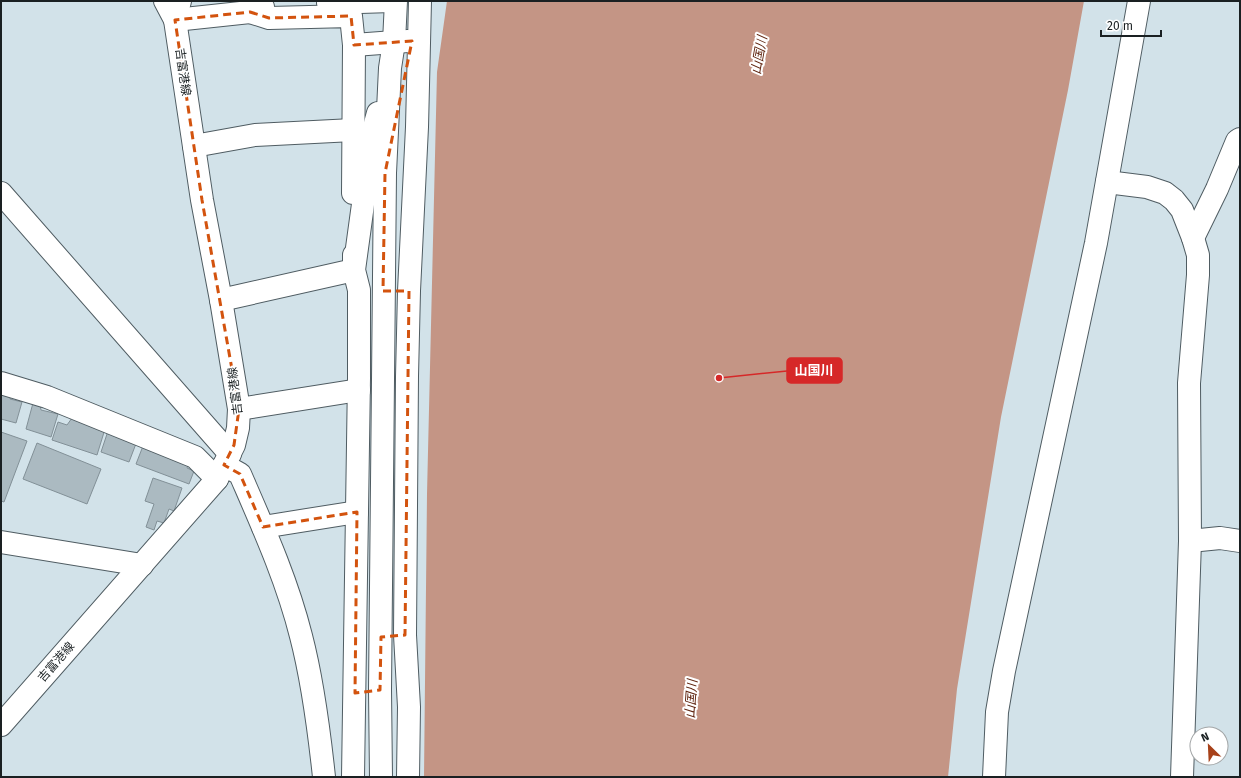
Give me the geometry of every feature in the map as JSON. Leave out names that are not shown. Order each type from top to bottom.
[{"type":"street","points":[[165,1],[178,11],[250,12],[269,18],[351,16],[354,45],[353,130],[359,384],[353,777]]},
{"type":"street","points":[[250,12],[271,3],[388,1],[403,41],[385,173]]},
{"type":"street","points":[[357,280],[373,131],[390,68],[420,1]]},
{"type":"street","points":[[408,777],[409,707],[405,635],[408,291],[417,127],[420,1]]},
{"type":"street","points":[[994,777],[997,712],[1004,671],[1094,250],[1139,1]]},
{"type":"street","name":"吉富港線","points":[[1,725],[142,565],[224,466],[238,428],[239,408],[202,200],[178,11]]},
{"type":"street","points":[[354,45],[403,41]]},
{"type":"street","points":[[381,777],[380,690],[383,291],[385,173],[390,68]]},
{"type":"street","points":[[194,146],[255,135],[353,130]]},
{"type":"street","points":[[1193,238],[1217,189],[1236,141],[1240,139]]},
{"type":"street","points":[[1107,182],[1147,187],[1165,193],[1174,200],[1182,210],[1198,255],[1198,275],[1189,383],[1190,541],[1182,777]]},
{"type":"street","points":[[1,193],[224,466]]},
{"type":"street","points":[[221,300],[357,280],[383,291],[408,291]]},
{"type":"street","points":[[239,408],[382,378],[407,376]]},
{"type":"street","points":[[1,383],[47,397],[195,457],[224,466],[240,474],[263,527],[288,594],[301,636],[314,696],[324,777]]},
{"type":"street","points":[[263,527],[357,512]]},
{"type":"street","points":[[1190,541],[1220,538],[1240,540]]},
{"type":"street","points":[[1,542],[142,565]]},
{"type":"street","points":[[381,637],[405,635]]},
{"type":"street","points":[[354,693],[380,690]]},
{"type":"street","points":[[398,777],[401,729],[409,707]]},
{"type":"highlighted area","points":[[250,12],[269,18],[351,16],[354,45],[412,41],[385,173],[383,291],[409,291],[405,635],[381,637],[380,690],[355,693],[357,512],[263,527],[240,474],[224,465],[234,445],[239,409],[202,200],[175,20]]},
{"type":"water","points":[[447,1],[1084,1],[1068,90],[1001,417],[957,689],[948,777],[424,777],[427,494],[437,72]]},
{"type":"building","points":[[1,392],[11,395],[10,399],[22,402],[16,423],[1,419]]},
{"type":"building","points":[[33,403],[40,404],[41,410],[58,414],[51,437],[26,429]]},
{"type":"building","points":[[72,418],[105,429],[97,455],[52,440],[58,422],[67,425]]},
{"type":"building","points":[[108,431],[137,441],[129,462],[101,452]]},
{"type":"building","points":[[1,432],[27,441],[4,502],[1,501]]},
{"type":"building","points":[[37,443],[101,469],[87,504],[23,479]]},
{"type":"building","points":[[143,446],[189,462],[187,468],[194,471],[189,484],[136,464]]},
{"type":"building","points":[[153,478],[182,488],[174,511],[169,509],[164,523],[157,521],[154,530],[146,527],[154,504],[145,501]]},
{"type":"place","name":"山国川","points":[[719,378]]}]
